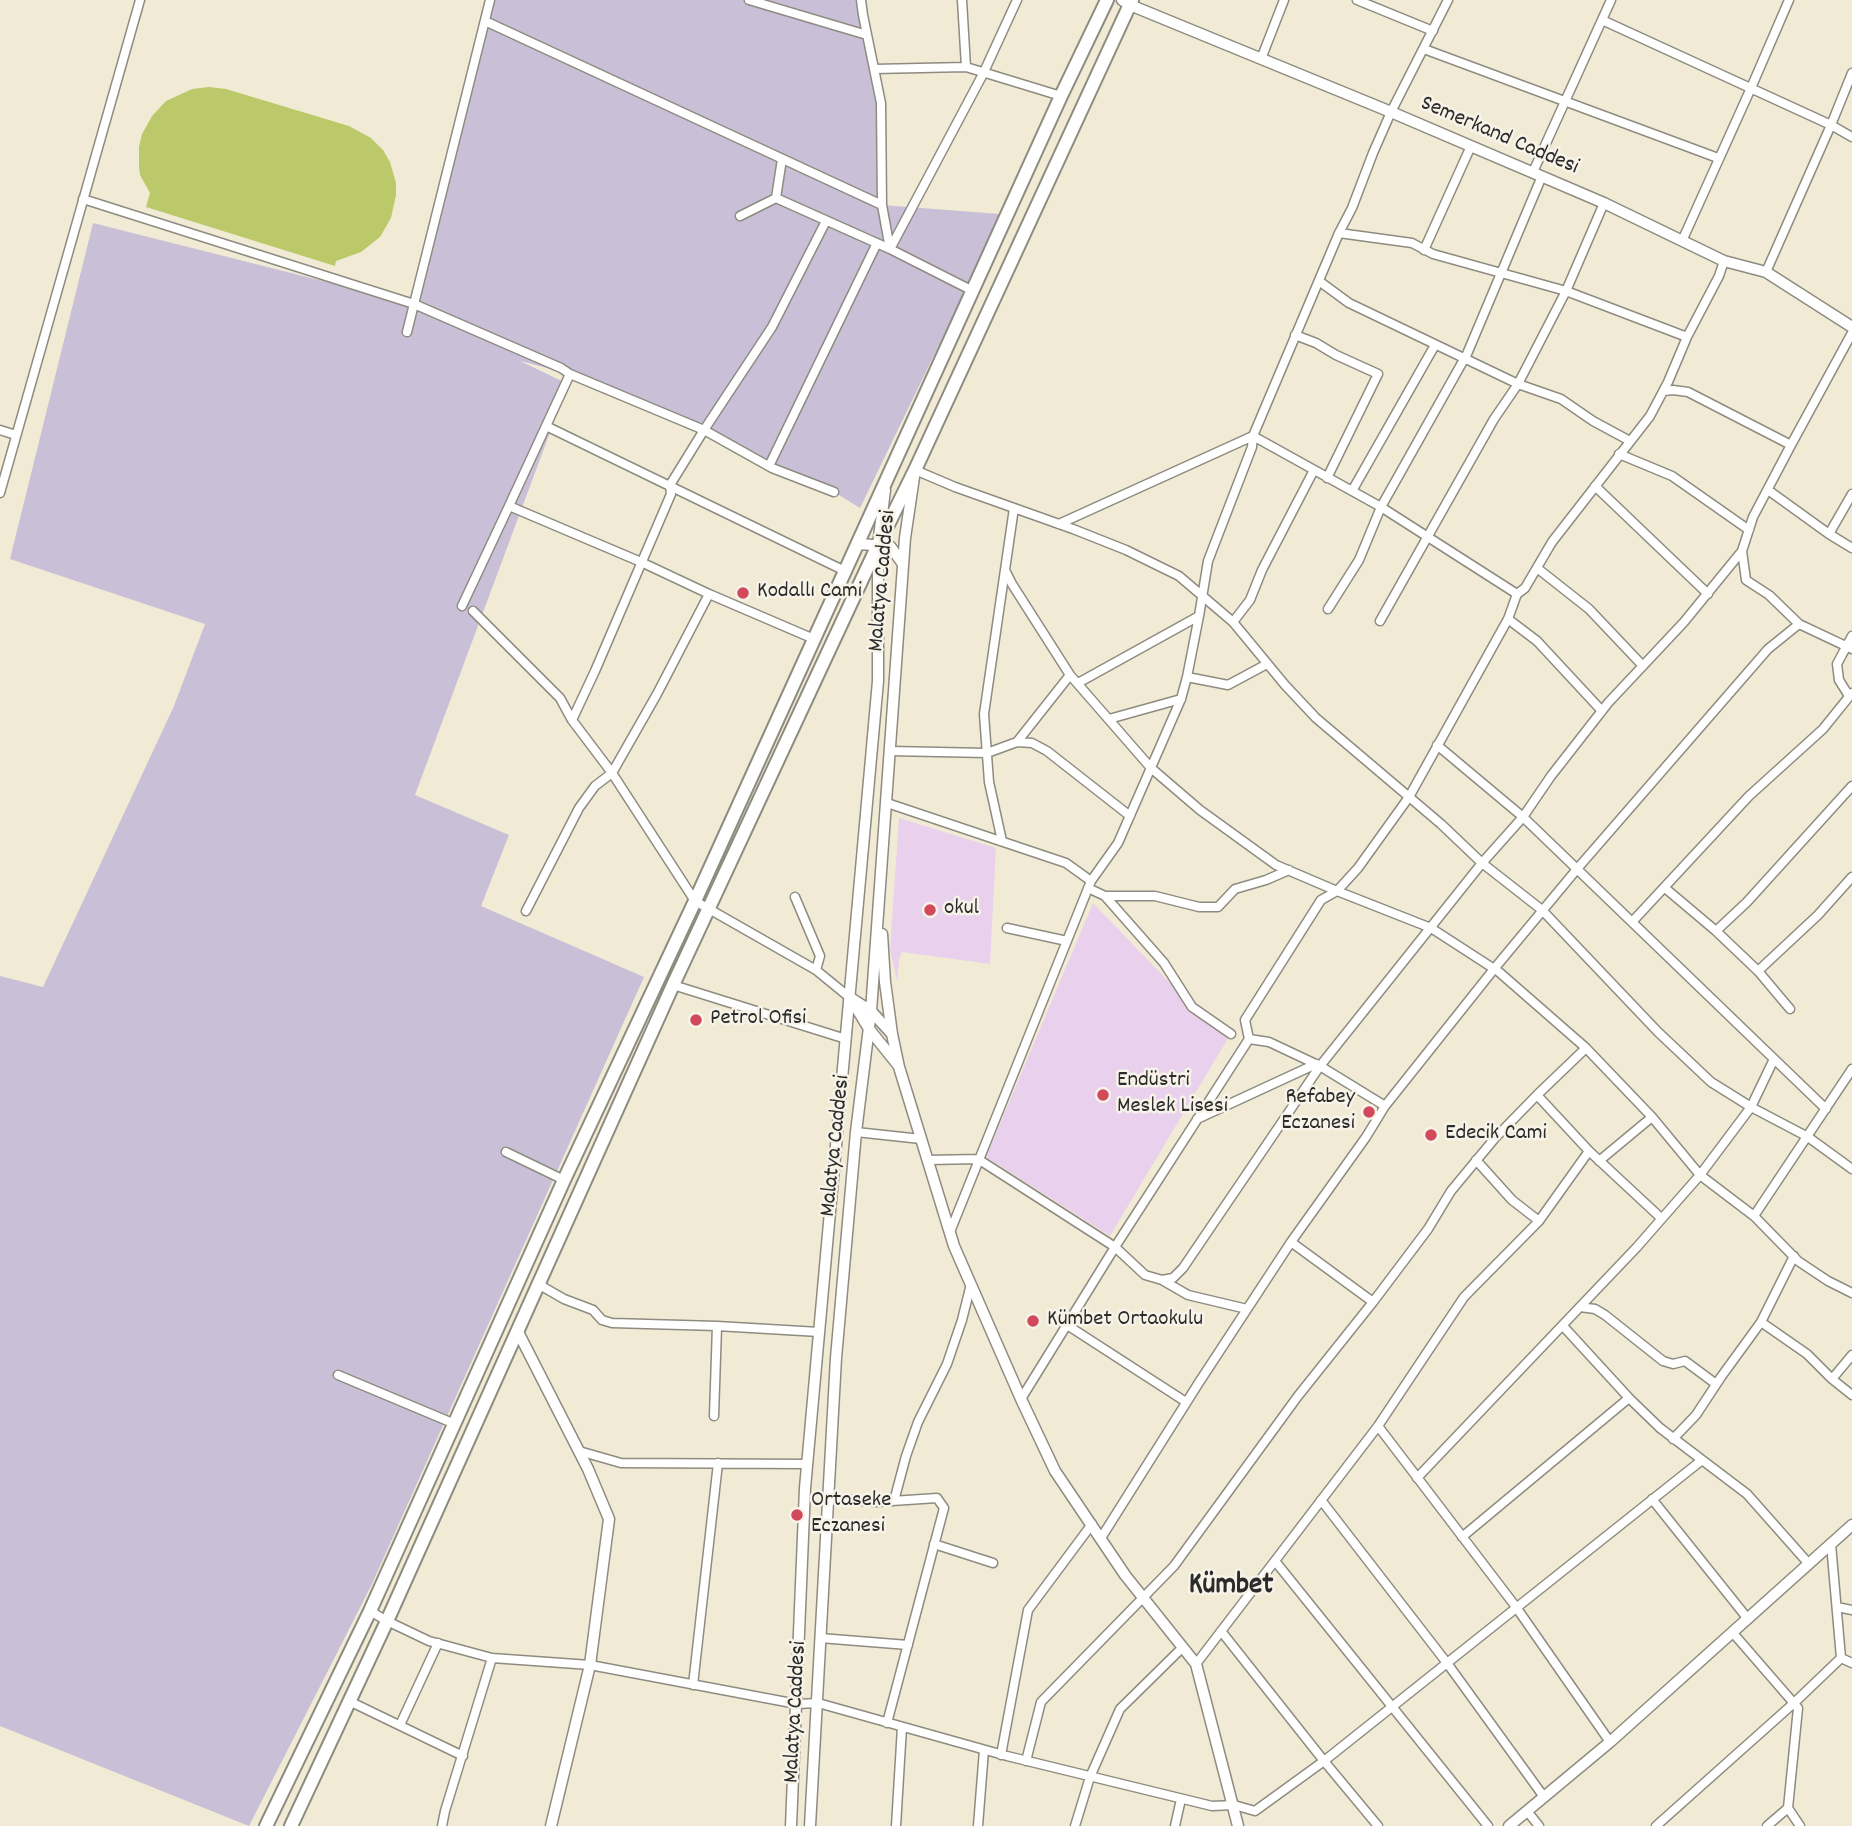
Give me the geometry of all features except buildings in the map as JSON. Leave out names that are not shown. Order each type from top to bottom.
[{"type":"main road","points":[[266,1826],[370,1611],[564,1180],[695,901],[1107,0]]},
{"type":"main road","points":[[291,1826],[387,1621],[673,985],[915,470],[1128,2]]},
{"type":"street","points":[[0,493],[139,0]]},
{"type":"street","points":[[407,332],[490,0]]},
{"type":"street","points":[[749,0],[867,36]]},
{"type":"street","points":[[862,0],[881,103],[882,205],[890,249]]},
{"type":"street","points":[[962,0],[966,67]]},
{"type":"street","points":[[890,249],[983,74],[1017,0]]},
{"type":"street","points":[[1261,58],[1284,0]]},
{"type":"street","points":[[1357,0],[1433,31]]},
{"type":"street","points":[[950,1232],[1090,884],[1118,843],[1181,699],[1208,561],[1252,447],[1252,436],[1391,112],[1448,0]]},
{"type":"street","points":[[1328,610],[1359,560],[1381,507],[1464,358],[1501,273],[1564,102],[1611,0]]},
{"type":"street","points":[[1682,241],[1788,0]]},
{"type":"street","name":"Semerkand Caddesi","points":[[1128,2],[1604,203],[1724,261],[1766,272],[1852,327]]},
{"type":"street","points":[[1602,20],[1852,137]]},
{"type":"street","points":[[485,21],[882,205]]},
{"type":"street","points":[[1424,49],[1718,158]]},
{"type":"street","points":[[874,69],[966,67],[1061,96]]},
{"type":"street","points":[[1766,272],[1852,73]]},
{"type":"street","points":[[1424,250],[1471,146]]},
{"type":"street","points":[[776,198],[782,159]]},
{"type":"street","points":[[740,216],[776,198]]},
{"type":"street","points":[[776,198],[890,249],[973,291]]},
{"type":"street","points":[[83,199],[414,304],[704,430],[769,466],[834,492]]},
{"type":"street","points":[[1380,621],[1494,419],[1518,384],[1566,291],[1604,203]]},
{"type":"street","points":[[572,720],[671,494],[670,485],[772,327],[826,221]]},
{"type":"street","points":[[1339,233],[1412,243],[1433,254],[1566,291],[1687,337]]},
{"type":"street","points":[[769,466],[877,243]]},
{"type":"street","points":[[1021,1399],[1249,1039],[1245,1020],[1321,900],[1337,891],[1359,868],[1409,797],[1508,619],[1517,594],[1525,588],[1552,542],[1650,415],[1664,391],[1724,261]]},
{"type":"street","points":[[1319,281],[1349,303],[1518,384],[1561,399],[1593,421],[1630,441]]},
{"type":"street","points":[[1162,1280],[1173,1278],[1183,1268],[1318,1065],[1432,928],[1482,863],[1523,817],[1602,711],[1708,594],[1742,551],[1768,490],[1852,333]]},
{"type":"street","points":[[1295,335],[1317,343],[1378,374],[1327,478]]},
{"type":"street","points":[[1352,491],[1435,345]]},
{"type":"street","points":[[462,606],[570,374]]},
{"type":"street","points":[[1664,391],[1688,392],[1791,445]]},
{"type":"street","points":[[546,426],[845,572]]},
{"type":"street","points":[[0,430],[16,435]]},
{"type":"street","points":[[1252,436],[1381,507],[1517,594]]},
{"type":"street","points":[[1059,524],[1252,436]]},
{"type":"street","points":[[1619,454],[1672,476],[1749,530]]},
{"type":"street","points":[[915,470],[1126,550],[1179,576],[1233,622],[1315,718],[1441,824],[1482,863],[1542,911],[1658,1032],[1711,1082],[1808,1137],[1852,1169]]},
{"type":"street","name":"Malatya Caddesi","points":[[810,1826],[836,1358],[856,1132],[871,1011],[903,564],[915,470]]},
{"type":"street","points":[[1233,622],[1250,600],[1262,570],[1314,470]]},
{"type":"street","points":[[791,1826],[804,1488],[878,681],[878,545],[886,483]]},
{"type":"street","points":[[1595,486],[1708,594]]},
{"type":"street","points":[[1768,490],[1852,548]]},
{"type":"street","points":[[1829,534],[1852,494]]},
{"type":"street","points":[[509,506],[814,639]]},
{"type":"street","points":[[1002,841],[989,782],[984,714],[1014,508]]},
{"type":"street","points":[[858,544],[890,545],[903,564]]},
{"type":"street","points":[[1742,551],[1746,580],[1769,595],[1799,624],[1849,648]]},
{"type":"street","points":[[1537,568],[1589,609],[1643,666]]},
{"type":"street","points":[[1005,570],[1070,675],[1152,768],[1200,810],[1274,863],[1432,928],[1494,969],[1586,1048],[1652,1117],[1700,1175],[1754,1216],[1794,1256],[1828,1281],[1852,1293]]},
{"type":"street","points":[[526,911],[579,808],[595,786],[612,773],[709,594]]},
{"type":"street","points":[[472,611],[560,698],[572,720],[612,773],[695,901],[816,970],[871,1011],[892,1034]]},
{"type":"street","points":[[1078,683],[1199,616]]},
{"type":"street","points":[[1508,619],[1537,641],[1602,711]]},
{"type":"street","points":[[1101,1538],[1291,1242],[1385,1106],[1577,869],[1768,649],[1799,624]]},
{"type":"street","points":[[1632,922],[1749,796],[1823,729],[1851,695],[1836,672],[1837,664],[1849,648],[1852,636]]},
{"type":"street","points":[[1187,677],[1227,685],[1268,664]]},
{"type":"street","points":[[1017,742],[1070,675]]},
{"type":"street","points":[[1109,719],[1181,699]]},
{"type":"street","points":[[890,751],[987,753],[1017,742],[1032,743],[1047,751],[1130,816]]},
{"type":"street","points":[[1437,745],[1523,817],[1826,1109]]},
{"type":"street","points":[[1716,931],[1747,902],[1852,786]]},
{"type":"street","points":[[887,803],[1066,863],[1105,896],[1164,963],[1192,1007],[1231,1034]]},
{"type":"street","points":[[1105,896],[1155,896],[1199,907],[1218,907],[1235,889],[1289,870]]},
{"type":"street","points":[[1758,971],[1818,915],[1852,877]]},
{"type":"street","points":[[1665,888],[1758,971],[1790,1009]]},
{"type":"street","points":[[795,897],[820,956],[816,970]]},
{"type":"street","points":[[879,899],[892,1034],[899,1067],[950,1232],[1021,1399],[1055,1471],[1125,1575],[1196,1664],[1238,1826]]},
{"type":"street","points":[[1007,928],[1067,941]]},
{"type":"street","points":[[673,985],[846,1039]]},
{"type":"street","points":[[849,997],[869,1029],[899,1067]]},
{"type":"street","points":[[1249,1039],[1269,1042],[1318,1065],[1385,1106]]},
{"type":"street","points":[[1026,1761],[1041,1702],[1174,1566],[1298,1396],[1428,1228],[1451,1191],[1495,1138],[1586,1048]]},
{"type":"street","points":[[1417,1478],[1637,1247],[1700,1175],[1751,1107],[1774,1059]]},
{"type":"street","points":[[1197,1119],[1318,1065]]},
{"type":"street","points":[[1754,1216],[1852,1069]]},
{"type":"street","points":[[1537,1095],[1589,1151],[1661,1219]]},
{"type":"street","points":[[1599,1161],[1652,1117]]},
{"type":"street","points":[[856,1132],[921,1139]]},
{"type":"street","points":[[1196,1664],[1378,1426],[1464,1297],[1539,1221],[1589,1151]]},
{"type":"street","points":[[506,1152],[564,1180]]},
{"type":"street","points":[[928,1160],[978,1159],[1115,1247],[1145,1275],[1162,1280],[1188,1295],[1247,1309]]},
{"type":"street","points":[[1476,1160],[1512,1200],[1539,1221]]},
{"type":"street","points":[[1291,1242],[1373,1302]]},
{"type":"street","points":[[1673,1440],[1696,1415],[1761,1322],[1794,1256]]},
{"type":"street","points":[[538,1284],[564,1299],[593,1310],[602,1320],[612,1323],[717,1325],[819,1332]]},
{"type":"street","points":[[894,1501],[918,1422],[947,1364],[971,1284]]},
{"type":"street","points":[[1580,1307],[1595,1309],[1605,1315],[1663,1361],[1672,1364],[1685,1361],[1716,1384]]},
{"type":"street","points":[[1761,1322],[1807,1354],[1852,1395]]},
{"type":"street","points":[[714,1416],[717,1325]]},
{"type":"street","points":[[1067,1325],[1186,1402]]},
{"type":"street","points":[[1563,1326],[1629,1398],[1673,1440],[1747,1494],[1809,1564]]},
{"type":"street","points":[[517,1330],[579,1451],[610,1519],[590,1665],[551,1826]]},
{"type":"street","points":[[1832,1379],[1852,1355]]},
{"type":"street","points":[[338,1375],[455,1424]]},
{"type":"street","points":[[1462,1537],[1629,1398]]},
{"type":"street","points":[[1378,1426],[1516,1607],[1610,1742]]},
{"type":"street","points":[[579,1451],[621,1463],[807,1464]]},
{"type":"street","points":[[370,1611],[438,1643],[492,1658],[590,1665],[797,1704],[818,1703],[1001,1755],[1090,1777],[1212,1806],[1234,1805],[1255,1811],[1324,1761],[1702,1460]]},
{"type":"street","points":[[693,1685],[718,1463]]},
{"type":"street","points":[[827,1498],[894,1501],[937,1498],[944,1508],[887,1723]]},
{"type":"street","points":[[1652,1499],[1748,1619]]},
{"type":"street","points":[[1321,1500],[1447,1663],[1544,1797]]},
{"type":"street","points":[[1001,1755],[1028,1610],[1092,1524]]},
{"type":"street","points":[[1509,1826],[1610,1742],[1852,1525]]},
{"type":"street","points":[[934,1544],[993,1563]]},
{"type":"street","points":[[1831,1545],[1841,1658]]},
{"type":"street","points":[[1275,1561],[1488,1826]]},
{"type":"street","points":[[1837,1607],[1852,1610]]},
{"type":"street","points":[[1221,1631],[1378,1826]]},
{"type":"street","points":[[1733,1633],[1798,1708],[1788,1808],[1800,1826]]},
{"type":"street","points":[[820,1639],[908,1645]]},
{"type":"street","points":[[400,1725],[438,1643]]},
{"type":"street","points":[[1075,1826],[1090,1777],[1120,1709],[1183,1647]]},
{"type":"street","points":[[442,1826],[492,1658]]},
{"type":"street","points":[[1841,1658],[1852,1663]]},
{"type":"street","points":[[1656,1826],[1841,1658]]},
{"type":"street","points":[[349,1701],[463,1756]]},
{"type":"street","points":[[896,1826],[902,1727]]},
{"type":"street","points":[[978,1826],[984,1750]]},
{"type":"street","points":[[1175,1826],[1181,1799]]},
{"type":"street","points":[[1767,1826],[1788,1808]]},
{"type":"street","points":[[1527,1811],[1539,1826]]},
{"type":"shaded area","points":[[490,0],[863,0],[874,69],[882,205],[1000,214],[860,508],[834,492],[570,374],[520,361],[568,384],[415,795],[509,835],[481,906],[644,977],[371,1586],[249,1826],[0,1726],[0,976],[43,987],[174,706],[205,624],[10,559],[93,223],[414,304]]},
{"type":"shaded area","points":[[899,818],[996,848],[990,964],[902,952],[897,981],[890,950]]},
{"type":"shaded area","name":"Endüstri Meslek Lisesi","points":[[1093,903],[1171,984],[1233,1030],[1110,1236],[986,1157]]},
{"type":"green space","points":[[192,89],[226,89],[349,126],[371,138],[390,162],[396,183],[391,218],[380,237],[361,252],[336,261],[335,266],[146,207],[150,193],[140,175],[139,147],[142,134],[152,116],[166,101]]},
{"type":"place","name":"Kodallı Cami","points":[[743,593]]},
{"type":"place","name":"okul","points":[[930,910]]},
{"type":"place","name":"Petrol Ofisi","points":[[696,1020]]},
{"type":"place","name":"Endüstri Meslek Lisesi","points":[[1103,1095]]},
{"type":"place","name":"Refabey Eczanesi","points":[[1369,1112]]},
{"type":"place","name":"Edecik Cami","points":[[1431,1135]]},
{"type":"place","name":"Kümbet Ortaokulu","points":[[1033,1321]]},
{"type":"place","name":"Ortaseke Eczanesi","points":[[797,1515]]},
{"type":"district","name":"Kümbet","points":[[1231,1588]]}]
